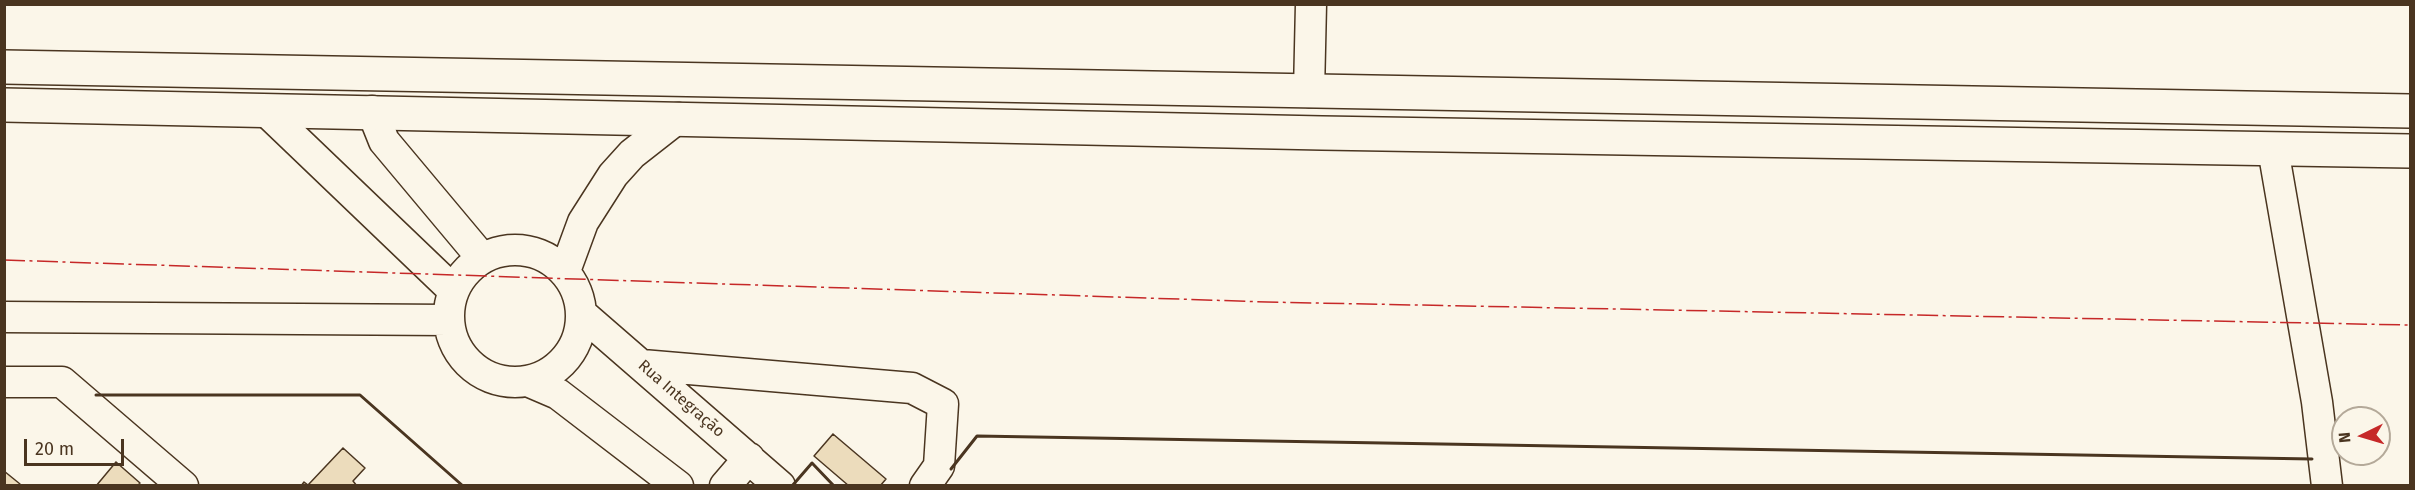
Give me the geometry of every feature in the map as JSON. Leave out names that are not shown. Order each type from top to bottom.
[{"type":"main road","points":[[4,67],[2410,111]]},
{"type":"main road","points":[[4,105],[372,111],[1322,133],[2410,151]]},
{"type":"street","points":[[1309,92],[1311,4]]},
{"type":"street","points":[[264,110],[453,290]]},
{"type":"street","points":[[372,111],[384,141],[482,258]]},
{"type":"street","points":[[565,271],[583,222],[613,175],[647,141],[678,118]]},
{"type":"street","points":[[2273,149],[2317,402],[2327,486]]},
{"type":"street","points":[[524,249],[546,257],[565,271],[577,291],[582,314],[579,337],[568,357],[551,373],[530,382],[507,383],[485,376],[466,362],[454,343],[448,320],[453,290],[465,271],[482,258],[502,250],[524,249]]},
{"type":"street","name":"Rua Integração","points":[[582,314],[780,486]]},
{"type":"street","points":[[4,317],[448,320]]},
{"type":"street","points":[[642,365],[912,388],[943,404],[939,466],[925,486]]},
{"type":"street","points":[[4,382],[62,382],[183,486]]},
{"type":"street","points":[[530,382],[558,394],[577,407],[678,486]]},
{"type":"street","points":[[725,486],[749,458]]},
{"type":"building","points":[[833,434],[886,479],[880,486],[849,486],[814,456]]},
{"type":"building","points":[[343,448],[365,468],[353,481],[357,486],[301,486],[304,482],[308,485]]},
{"type":"building","points":[[116,462],[140,483],[137,486],[96,486]]},
{"type":"building","points":[[116,462],[140,483],[137,486],[96,486]]},
{"type":"building","points":[[116,462],[140,483],[137,486],[96,486]]},
{"type":"building","points":[[116,462],[140,483],[137,486],[96,486]]},
{"type":"building","points":[[116,462],[140,483],[137,486],[96,486]]},
{"type":"building","points":[[4,471],[20,484],[19,486],[4,486]]},
{"type":"wall","points":[[96,395],[360,395],[463,486]]},
{"type":"wall","points":[[951,469],[977,436],[2312,459]]},
{"type":"wall","points":[[792,486],[812,463],[834,486]]},
{"type":"power","points":[[4,260],[1267,302],[2410,325]]}]
